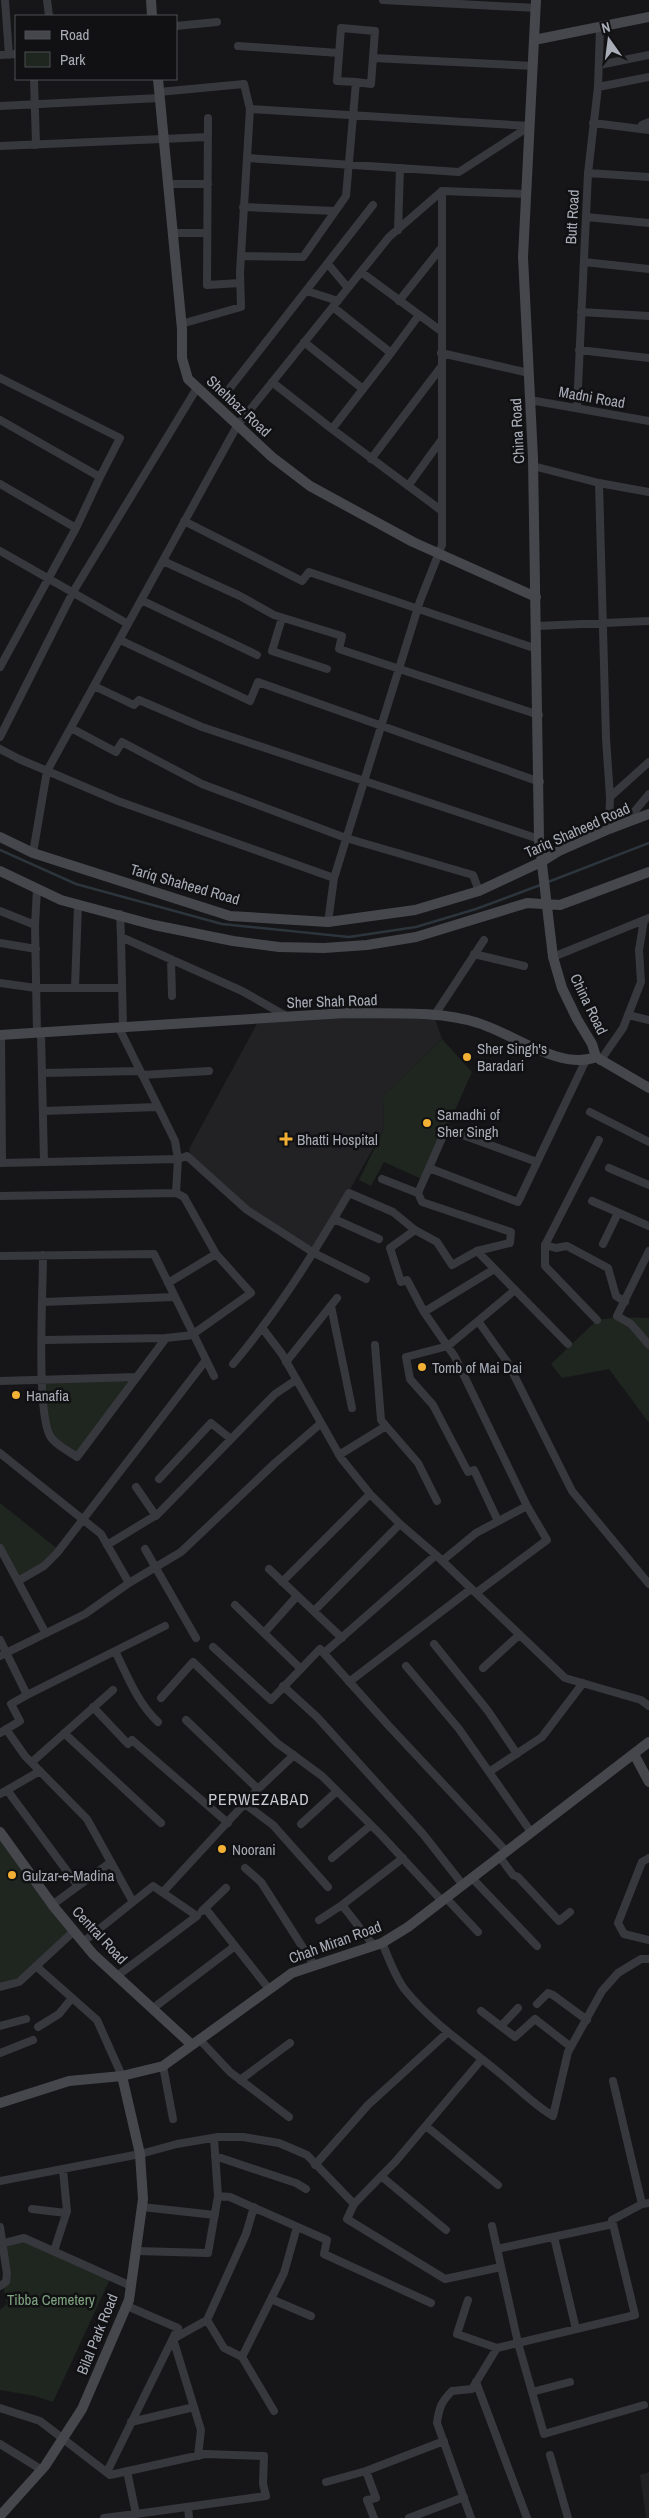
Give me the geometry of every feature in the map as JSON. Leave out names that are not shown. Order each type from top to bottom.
[{"type":"main road","points":[[150,0],[152,15]]},
{"type":"main road","name":"China Road","points":[[536,4],[523,257],[533,466],[538,649],[539,839],[553,957],[562,988],[576,1019],[592,1044],[598,1059]]},
{"type":"main road","points":[[534,40],[649,17]]},
{"type":"main road","name":"Shehbaz Road","points":[[158,80],[181,324],[182,358],[188,379],[237,426],[310,486],[413,542],[536,597]]},
{"type":"main road","name":"Tariq Shaheed Road","points":[[0,837],[33,853],[230,916],[328,922],[415,910],[479,891],[542,866],[559,851],[649,814]]},
{"type":"main road","points":[[0,871],[37,889],[78,905],[120,914],[154,925],[233,941],[279,947],[324,948],[367,945],[416,936],[527,904],[560,905],[649,872]]},
{"type":"main road","name":"Sher Shah Road","points":[[1,1035],[344,1013],[434,1016],[465,1019],[480,1023],[545,1053],[585,1062]]},
{"type":"main road","points":[[585,1062],[598,1059],[649,1088]]},
{"type":"main road","name":"Chah Miran Road","points":[[0,2102],[69,2081],[122,2076],[163,2066],[292,1973],[378,1944],[408,1927],[649,1742]]},
{"type":"main road","points":[[634,1754],[649,1782]]},
{"type":"main road","name":"Central Road","points":[[0,1832],[52,1904],[83,1942],[152,2009],[196,2043]]},
{"type":"main road","name":"Bilal Park Road","points":[[0,2516],[42,2470],[82,2409],[127,2306],[137,2251],[142,2207],[140,2154],[122,2076]]},
{"type":"street","points":[[0,55],[13,54],[6,0]]},
{"type":"street","points":[[47,0],[49,15]]},
{"type":"street","points":[[383,0],[536,4]]},
{"type":"street","points":[[178,26],[217,22]]},
{"type":"street","points":[[341,28],[375,31],[370,84],[337,81],[339,53],[341,28]]},
{"type":"street","name":"Butt Road","points":[[577,408],[588,172],[598,87],[600,28]]},
{"type":"street","points":[[238,46],[339,53]]},
{"type":"street","points":[[599,64],[649,55]]},
{"type":"street","points":[[373,58],[532,66]]},
{"type":"street","points":[[598,87],[649,76]]},
{"type":"street","points":[[34,80],[36,145]]},
{"type":"street","points":[[241,256],[303,257],[346,196],[356,82]]},
{"type":"street","points":[[0,106],[35,106],[160,95],[244,84],[250,109],[243,207],[241,307],[181,324]]},
{"type":"street","points":[[250,109],[530,126]]},
{"type":"street","points":[[208,118],[207,285],[240,283]]},
{"type":"street","points":[[645,130],[642,125],[649,122]]},
{"type":"street","points":[[593,123],[645,130]]},
{"type":"street","points":[[247,158],[459,172],[530,126]]},
{"type":"street","points":[[0,146],[208,137]]},
{"type":"street","points":[[398,230],[400,168]]},
{"type":"street","points":[[588,172],[649,177]]},
{"type":"street","points":[[168,184],[208,184]]},
{"type":"street","points":[[328,922],[334,878],[346,838],[417,610],[442,545],[442,191]]},
{"type":"street","points":[[33,853],[47,771],[237,426],[360,272],[398,230],[442,191],[526,194]]},
{"type":"street","points":[[226,393],[373,205]]},
{"type":"street","points":[[243,207],[335,211]]},
{"type":"street","points":[[586,217],[649,223]]},
{"type":"street","points":[[173,233],[207,233]]},
{"type":"street","points":[[399,301],[442,247]]},
{"type":"street","points":[[584,262],[649,269]]},
{"type":"street","points":[[328,264],[348,288]]},
{"type":"street","points":[[360,272],[441,331]]},
{"type":"street","points":[[307,291],[335,304],[391,353]]},
{"type":"street","points":[[581,312],[649,316]]},
{"type":"street","points":[[332,429],[419,315]]},
{"type":"street","points":[[304,342],[363,389]]},
{"type":"street","points":[[579,350],[649,358]]},
{"type":"street","points":[[441,353],[529,373]]},
{"type":"street","points":[[371,458],[441,367]]},
{"type":"street","points":[[0,378],[120,438],[76,528],[0,667]]},
{"type":"street","points":[[272,382],[442,511]]},
{"type":"street","points":[[0,737],[73,592],[198,388]]},
{"type":"street","name":"Madni Road","points":[[530,400],[649,421]]},
{"type":"street","points":[[0,420],[100,477]]},
{"type":"street","points":[[408,486],[442,439]]},
{"type":"street","points":[[533,466],[598,483],[649,492]]},
{"type":"street","points":[[598,483],[610,797],[609,829]]},
{"type":"street","points":[[0,484],[76,528]]},
{"type":"street","points":[[184,521],[302,581],[309,572],[417,610],[538,649]]},
{"type":"street","points":[[0,552],[128,624]]},
{"type":"street","points":[[163,561],[282,618],[342,636],[339,648],[539,715]]},
{"type":"street","points":[[141,600],[258,655]]},
{"type":"street","points":[[282,618],[272,651],[327,669]]},
{"type":"street","points":[[537,626],[649,621]]},
{"type":"street","points":[[120,640],[250,701],[258,682],[380,727],[540,782]]},
{"type":"street","points":[[94,686],[134,705],[139,700],[202,727],[539,839]]},
{"type":"street","points":[[71,728],[116,752],[122,742],[202,784],[346,838],[473,875],[479,891]]},
{"type":"street","points":[[1,750],[118,801],[334,878]]},
{"type":"street","points":[[610,797],[649,762]]},
{"type":"street","points":[[634,820],[634,812],[649,794]]},
{"type":"street","points":[[37,889],[36,988],[42,1073],[44,1162]]},
{"type":"street","points":[[75,987],[78,905]]},
{"type":"street","points":[[0,911],[36,925]]},
{"type":"street","points":[[120,914],[121,1028],[174,1141],[178,1159],[176,1193]]},
{"type":"street","points":[[553,957],[646,919]]},
{"type":"street","points":[[598,1059],[623,1028],[641,982],[645,968],[639,950],[646,919]]},
{"type":"street","points":[[121,938],[171,958],[242,991],[288,1017]]},
{"type":"street","points":[[434,1016],[484,940]]},
{"type":"street","points":[[0,943],[36,949]]},
{"type":"street","points":[[474,954],[524,966]]},
{"type":"street","points":[[171,958],[172,996]]},
{"type":"street","points":[[0,984],[36,988],[122,988]]},
{"type":"street","points":[[628,1015],[649,1020]]},
{"type":"street","points":[[1,1035],[1,1163],[178,1159],[187,1156],[247,1210],[314,1254],[366,1279]]},
{"type":"street","points":[[429,1168],[518,1202],[585,1062]]},
{"type":"street","points":[[42,1073],[209,1071]]},
{"type":"street","points":[[43,1110],[158,1107]]},
{"type":"street","points":[[590,1112],[649,1142]]},
{"type":"street","points":[[418,1193],[446,1129],[537,1162]]},
{"type":"street","points":[[597,1320],[545,1266],[545,1245],[599,1140]]},
{"type":"street","points":[[610,1168],[649,1185]]},
{"type":"street","points":[[233,1364],[263,1329],[314,1254],[349,1193],[392,1212],[415,1230],[437,1242],[452,1266],[477,1251],[510,1244],[511,1232],[422,1202],[418,1193],[382,1179]]},
{"type":"street","points":[[0,1196],[176,1193],[184,1197],[216,1254],[251,1293],[195,1334],[166,1338],[43,1340]]},
{"type":"street","points":[[592,1201],[649,1226]]},
{"type":"street","points":[[603,1244],[618,1212]]},
{"type":"street","points":[[334,1219],[379,1239]]},
{"type":"street","points":[[349,1682],[547,1540],[527,1506],[455,1357],[424,1312],[407,1280],[401,1282],[390,1248],[415,1230]]},
{"type":"street","points":[[545,1245],[556,1248],[567,1246],[608,1268],[616,1296],[625,1302]]},
{"type":"street","points":[[477,1251],[568,1344]]},
{"type":"street","points":[[649,1251],[617,1316],[631,1324],[649,1345]]},
{"type":"street","points":[[0,1256],[154,1254],[214,1376]]},
{"type":"street","points":[[168,1282],[216,1254]]},
{"type":"street","points":[[43,1255],[42,1378],[46,1426],[51,1438],[77,1457],[166,1338]]},
{"type":"street","points":[[424,1312],[490,1271]]},
{"type":"street","points":[[498,1521],[474,1470],[468,1472],[433,1405],[410,1380],[406,1357],[448,1346],[515,1290]]},
{"type":"street","points":[[43,1302],[175,1297]]},
{"type":"street","points":[[286,1362],[337,1298]]},
{"type":"street","points":[[331,1306],[352,1408]]},
{"type":"street","points":[[478,1321],[508,1363],[572,1490],[649,1584]]},
{"type":"street","points":[[263,1329],[286,1362],[339,1455],[370,1494],[400,1524],[439,1558],[565,1678],[641,1700],[649,1706]]},
{"type":"street","points":[[375,1345],[380,1420],[418,1463],[437,1501]]},
{"type":"street","points":[[18,1582],[44,1566],[83,1520],[206,1360]]},
{"type":"street","points":[[0,1381],[42,1378],[137,1377]]},
{"type":"street","points":[[107,1545],[156,1516],[275,1394],[296,1380]]},
{"type":"street","points":[[159,1479],[211,1423],[231,1439]]},
{"type":"street","points":[[4,1654],[45,1632],[85,1614],[155,1566],[181,1552],[242,1496],[274,1463],[320,1424]]},
{"type":"street","points":[[339,1455],[386,1426]]},
{"type":"street","points":[[0,1453],[101,1534],[129,1583]]},
{"type":"street","points":[[136,1487],[156,1516]]},
{"type":"street","points":[[282,1582],[370,1494]]},
{"type":"street","points":[[324,1653],[439,1558],[476,1533],[527,1506]]},
{"type":"street","points":[[314,1611],[400,1524]]},
{"type":"street","points":[[0,1548],[45,1632]]},
{"type":"street","points":[[145,1549],[196,1638]]},
{"type":"street","points":[[269,1569],[342,1638]]},
{"type":"street","points":[[264,1633],[298,1596]]},
{"type":"street","points":[[235,1605],[300,1669]]},
{"type":"street","points":[[133,1902],[87,1818],[3,1731],[20,1721],[10,1704],[165,1626]]},
{"type":"street","points":[[483,1668],[519,1635]]},
{"type":"street","points":[[0,1640],[4,1654],[27,1695]]},
{"type":"street","points":[[434,1644],[488,1711],[517,1754]]},
{"type":"street","points":[[213,1647],[271,1700],[320,1649],[503,1854],[513,1875],[518,1877],[559,1922],[570,1912]]},
{"type":"street","points":[[115,1651],[131,1685],[152,1717],[158,1722]]},
{"type":"street","points":[[161,1698],[193,1662],[277,1743],[337,1791],[478,1932]]},
{"type":"street","points":[[406,1666],[459,1729],[531,1832]]},
{"type":"street","points":[[489,1772],[542,1737],[583,1683]]},
{"type":"street","points":[[283,1686],[317,1717],[424,1834],[463,1885]]},
{"type":"street","points":[[32,1762],[113,1690]]},
{"type":"street","points":[[94,1708],[128,1744],[132,1740],[228,1823]]},
{"type":"street","points":[[186,1720],[258,1789]]},
{"type":"street","points":[[64,1734],[161,1823]]},
{"type":"street","points":[[163,1892],[258,1789],[294,1755]]},
{"type":"street","points":[[40,1771],[4,1792],[78,1886]]},
{"type":"street","points":[[301,1824],[337,1791]]},
{"type":"street","points":[[245,1804],[273,1825],[328,1888]]},
{"type":"street","points":[[332,1858],[370,1825]]},
{"type":"street","points":[[319,1920],[342,1905],[402,1858]]},
{"type":"street","points":[[649,1858],[642,1862],[618,1924],[624,1934],[649,1940]]},
{"type":"street","points":[[52,1904],[111,1862]]},
{"type":"street","points":[[244,1868],[261,1882],[314,1965]]},
{"type":"street","points":[[472,1878],[537,1946]]},
{"type":"street","points":[[83,1942],[153,1886],[197,1916]]},
{"type":"street","points":[[116,1976],[197,1916],[226,1888]]},
{"type":"street","points":[[342,1905],[378,1944],[404,1989],[448,2032],[532,2103],[553,2116],[571,2047],[602,1991],[618,1974],[642,1959],[649,1959]]},
{"type":"street","points":[[205,1908],[269,1989]]},
{"type":"street","points":[[0,1987],[19,1982],[74,1931]]},
{"type":"street","points":[[152,2009],[235,1946]]},
{"type":"street","points":[[36,1966],[96,2020],[122,2076]]},
{"type":"street","points":[[538,2004],[548,1993],[586,2020]]},
{"type":"street","points":[[38,2027],[59,2014],[72,1998]]},
{"type":"street","points":[[501,2026],[518,2008]]},
{"type":"street","points":[[481,2011],[515,2036],[534,2020],[571,2047]]},
{"type":"street","points":[[0,2026],[26,2019]]},
{"type":"street","points":[[315,2164],[368,2104],[448,2032]]},
{"type":"street","points":[[0,2053],[32,2040]]},
{"type":"street","points":[[196,2043],[240,2080],[289,2117]]},
{"type":"street","points":[[240,2080],[290,2043]]},
{"type":"street","points":[[482,2060],[426,2126],[354,2204],[347,2218],[445,2279],[501,2267]]},
{"type":"street","points":[[163,2066],[173,2119]]},
{"type":"street","points":[[468,2300],[458,2334],[497,2348],[635,2315],[612,2220],[646,2204],[613,2081]]},
{"type":"street","points":[[426,2126],[498,2185]]},
{"type":"street","points":[[0,2181],[140,2154],[177,2144],[214,2138],[243,2137],[279,2143],[307,2155],[354,2204]]},
{"type":"street","points":[[137,2251],[208,2253],[218,2196],[214,2138]]},
{"type":"street","points":[[215,2156],[296,2183],[306,2189]]},
{"type":"street","points":[[54,2251],[66,2213],[63,2170]]},
{"type":"street","points":[[381,2176],[446,2230]]},
{"type":"street","points":[[218,2196],[230,2197],[327,2240],[324,2254],[431,2303]]},
{"type":"street","points":[[142,2207],[215,2215]]},
{"type":"street","points":[[173,2339],[207,2320],[246,2234],[254,2207]]},
{"type":"street","points":[[32,2209],[66,2213]]},
{"type":"street","points":[[497,2249],[613,2224]]},
{"type":"street","points":[[492,2226],[518,2343],[544,2434],[644,2405]]},
{"type":"street","points":[[0,2227],[7,2274],[6,2282],[0,2286]]},
{"type":"street","points":[[242,2357],[284,2273],[297,2227]]},
{"type":"street","points":[[554,2237],[576,2329]]},
{"type":"street","points":[[1,2243],[24,2238],[131,2286]]},
{"type":"street","points":[[271,2299],[311,2316]]},
{"type":"street","points":[[107,2472],[178,2328],[127,2306]]},
{"type":"street","points":[[207,2320],[224,2348],[242,2357],[274,2411]]},
{"type":"street","points":[[173,2339],[201,2430],[198,2456]]},
{"type":"street","points":[[471,2518],[437,2423],[441,2402],[452,2391],[472,2389],[497,2348]]},
{"type":"street","points":[[476,2382],[527,2518]]},
{"type":"street","points":[[532,2392],[570,2382]]},
{"type":"street","points":[[132,2422],[194,2407]]},
{"type":"street","points":[[0,2408],[40,2421],[110,2475],[198,2456],[264,2456],[263,2484],[266,2496],[104,2518]]},
{"type":"street","points":[[326,2482],[366,2472],[444,2441]]},
{"type":"street","points":[[0,2444],[42,2470]]},
{"type":"street","points":[[550,2455],[568,2518]]},
{"type":"street","points":[[127,2471],[136,2514]]},
{"type":"street","points":[[366,2472],[376,2498],[367,2500],[374,2518]]},
{"type":"street","points":[[410,2518],[464,2497]]},
{"type":"street","points":[[188,2507],[189,2518]]},
{"type":"shaded area","name":"Bhatti Hospital","points":[[353,1014],[434,1016],[442,1039],[383,1096],[384,1129],[314,1253],[247,1210],[192,1158],[189,1149],[258,1022]]},
{"type":"shaded area","points":[[649,2472],[649,2518],[646,2518],[640,2475]]},
{"type":"green space","points":[[442,1039],[472,1072],[424,1180],[384,1162],[371,1186],[359,1180],[384,1129],[383,1096]]},
{"type":"green space","points":[[618,1317],[649,1318],[649,1423],[609,1369],[562,1378],[551,1364],[597,1320]]},
{"type":"green space","points":[[137,1377],[80,1455],[51,1438],[42,1378]]},
{"type":"green space","points":[[0,1503],[59,1550],[18,1581],[0,1548]]},
{"type":"green space","points":[[0,1831],[74,1931],[19,1982],[0,1987]]},
{"type":"green space","name":"Tibba Cemetery","points":[[24,2238],[111,2277],[53,2402],[35,2396],[0,2390],[0,2310],[7,2304],[3,2284],[6,2282],[2,2243]]},
{"type":"waterway","points":[[548,882],[649,843]]},
{"type":"waterway","points":[[0,850],[76,884],[222,924],[349,937],[416,927],[476,909],[543,884]]},
{"type":"place","name":"Sher Singh's Baradari","points":[[467,1057]]},
{"type":"place","name":"Samadhi of Sher Singh","points":[[427,1123]]},
{"type":"place","name":"Bhatti Hospital","points":[[286,1139]]},
{"type":"place","name":"Tomb of Mai Dai","points":[[422,1367]]},
{"type":"place","name":"Hanafia","points":[[16,1395]]},
{"type":"place","name":"Noorani","points":[[222,1849]]},
{"type":"place","name":"Gulzar-e-Madina","points":[[12,1875]]},
{"type":"district","name":"PERWEZABAD","points":[[259,1799]]}]
